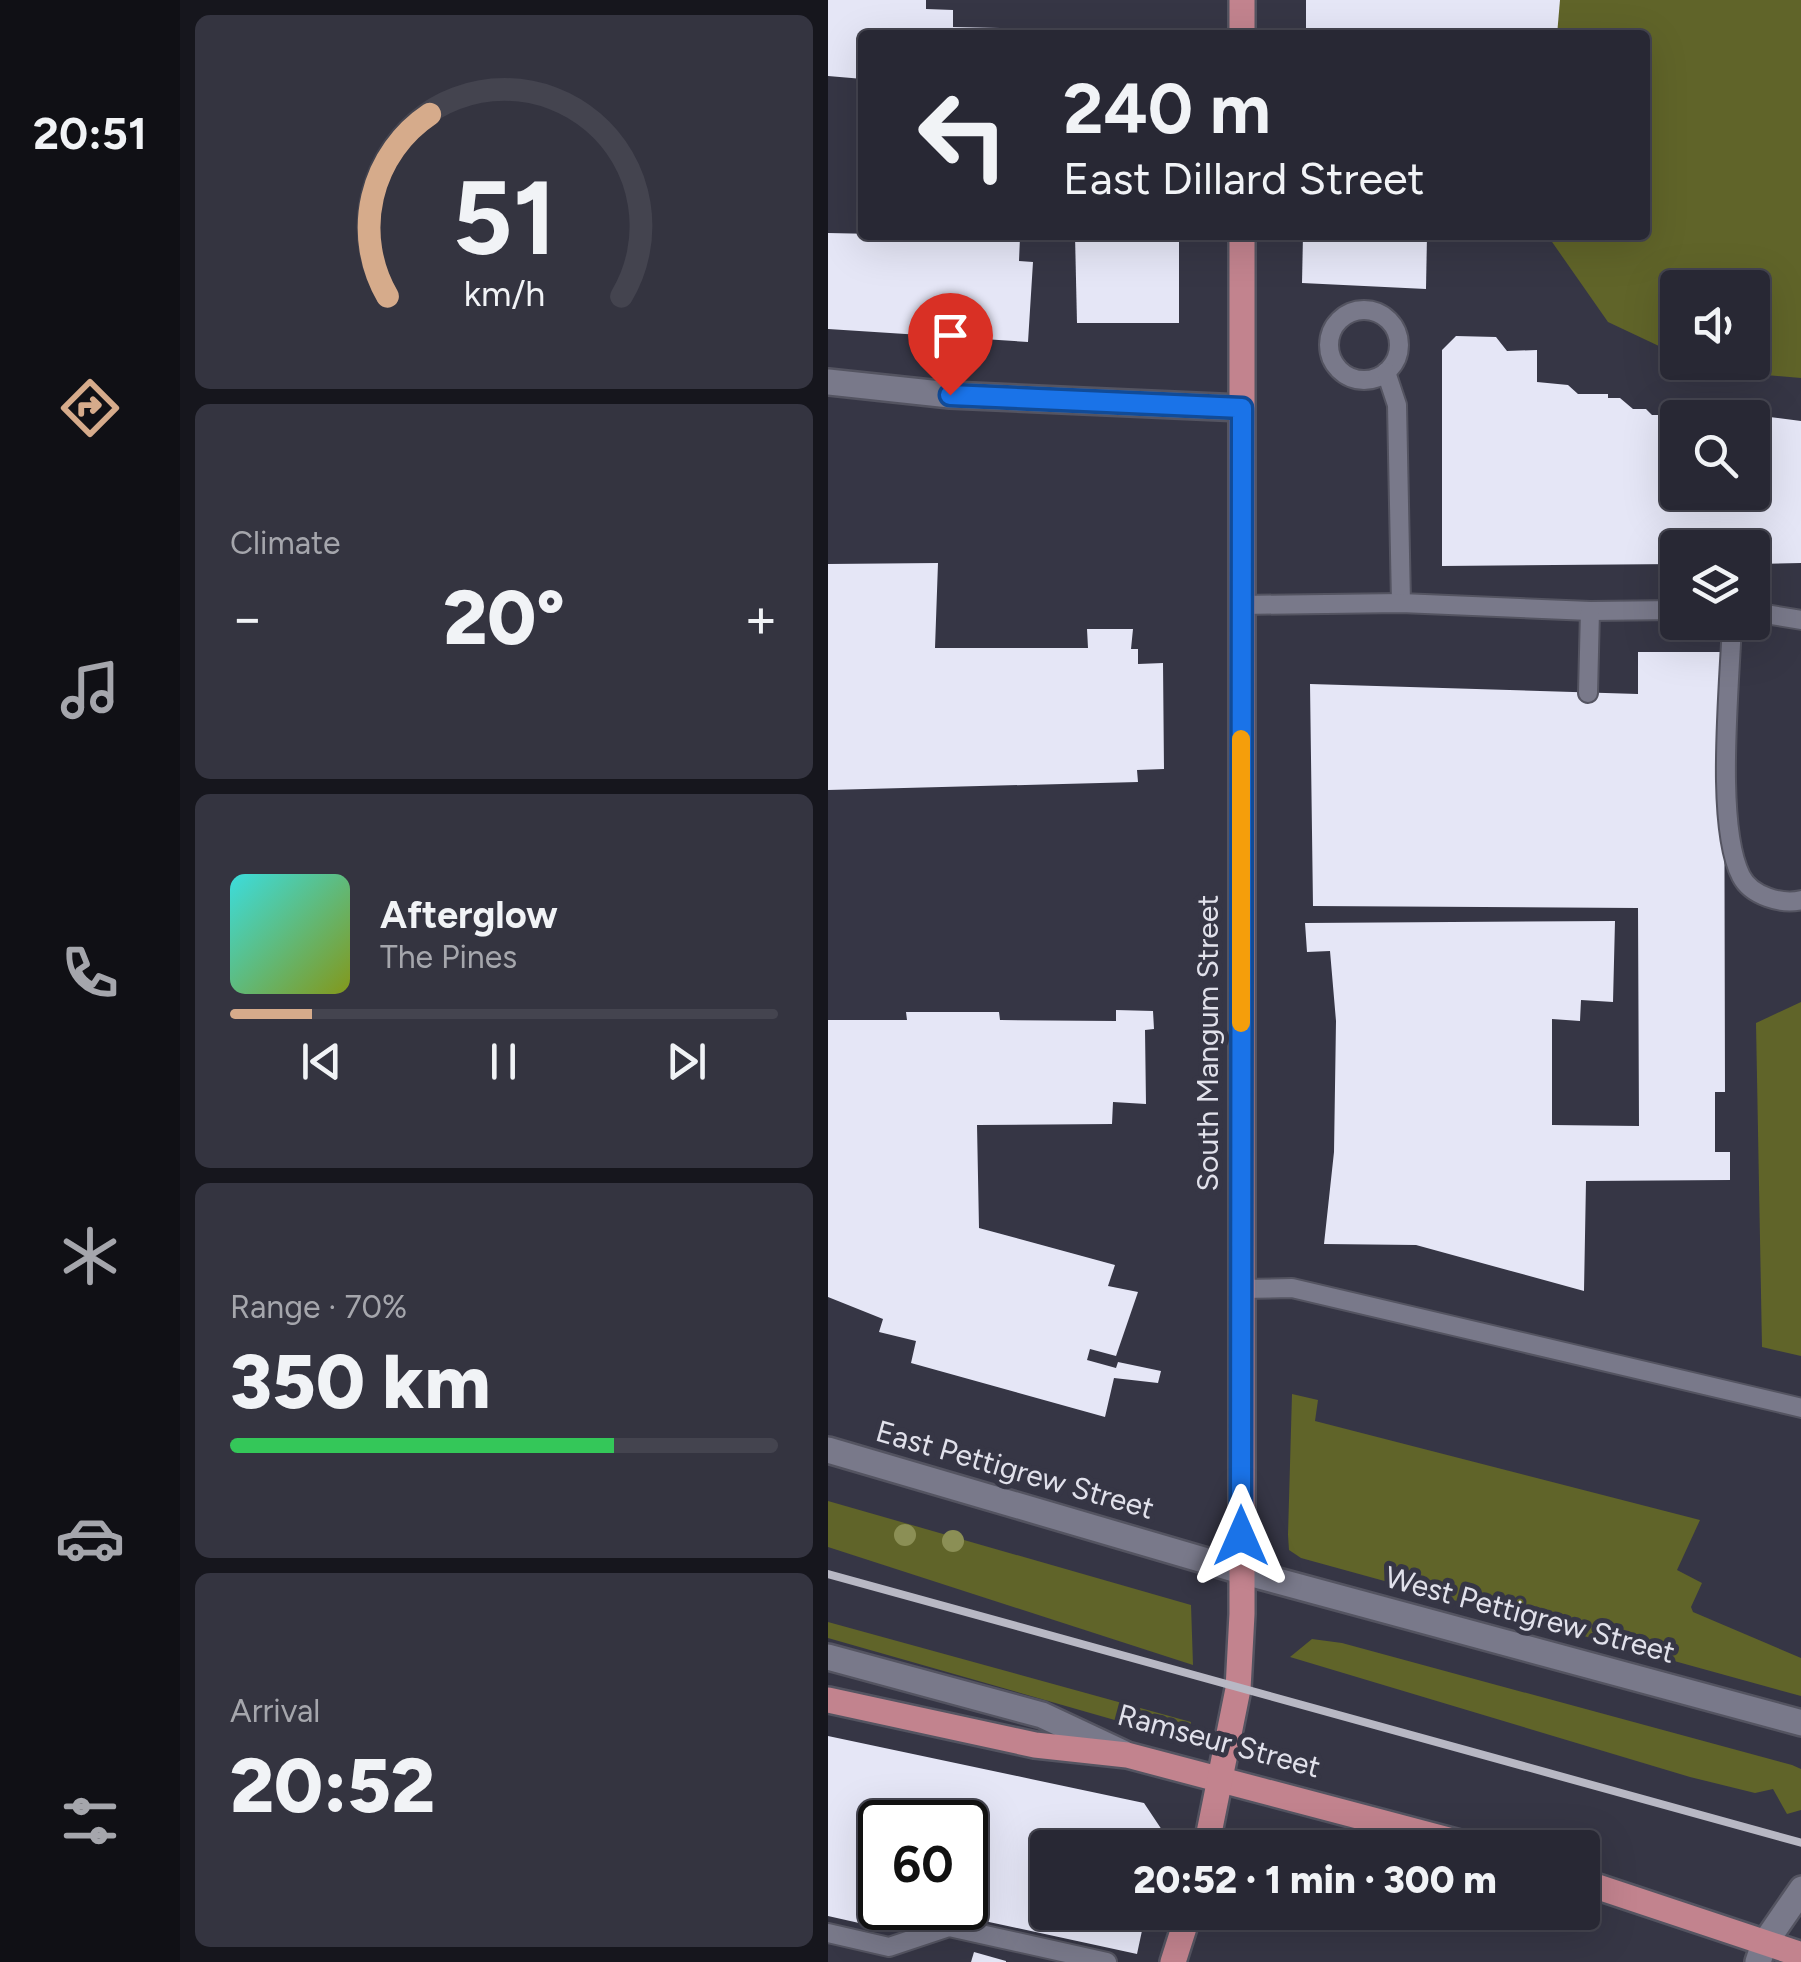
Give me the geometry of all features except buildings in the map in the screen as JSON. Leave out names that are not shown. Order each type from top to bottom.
[{"type":"main road","points":[[1242,0],[1242,30]]},
{"type":"main road","name":"South Mangum Street","points":[[1210,1830],[1238,1689],[1242,1570],[1242,240]]},
{"type":"main road","points":[[828,1700],[1035,1745],[1128,1756]]},
{"type":"main road","name":"Ramseur Street","points":[[1128,1756],[1412,1830]]},
{"type":"main road","points":[[1600,1889],[1761,1953],[1802,1954]]},
{"type":"main road","points":[[1173,1962],[1183,1930]]},
{"type":"street","points":[[828,382],[950,395],[1242,408]]},
{"type":"street","name":"East Pettigrew Street","points":[[828,1450],[1242,1570]]},
{"type":"street","name":"West Pettigrew Street","points":[[1242,1570],[1802,1723]]},
{"type":"street","name":"Ramseur Street","points":[[828,1657],[1042,1715],[1128,1756]]},
{"type":"street","points":[[1761,1953],[1802,1890]]},
{"type":"lane","points":[[1386,372],[1397,404],[1401,603]]},
{"type":"lane","points":[[1241,605],[1401,603],[1590,612],[1660,610]]},
{"type":"lane","points":[[1588,692],[1590,612]]},
{"type":"lane","points":[[1770,615],[1802,620]]},
{"type":"lane","points":[[1732,640],[1728,806],[1742,880],[1765,896],[1787,904],[1802,900]]},
{"type":"lane","points":[[1240,1289],[1292,1288],[1802,1408]]},
{"type":"lane","points":[[828,1933],[890,1947],[949,1927],[1106,1962]]},
{"type":"green space","points":[[1306,0],[1801,0],[1801,378],[1770,375],[1770,270],[1660,270],[1660,347],[1608,322],[1551,240],[1650,240],[1650,30],[1306,30]]},
{"type":"green space","points":[[1801,1002],[1801,1356],[1762,1347],[1756,1023]]},
{"type":"green space","points":[[1292,1394],[1318,1400],[1315,1421],[1700,1520],[1677,1570],[1702,1583],[1691,1607],[1693,1612],[1801,1658],[1801,1696],[1301,1558],[1289,1550],[1288,1535]]},
{"type":"green space","points":[[828,1501],[1191,1605],[1193,1665],[828,1547]]},
{"type":"green space","points":[[828,1622],[1191,1722],[1189,1735],[1181,1739],[828,1638]]},
{"type":"green space","points":[[1312,1639],[1342,1643],[1792,1765],[1801,1769],[1801,1810],[1787,1814],[1773,1789],[1755,1793],[1690,1777],[1290,1657]]},
{"type":"railway","points":[[828,1574],[1802,1843]]},
{"type":"slow traffic","points":[[1241,739],[1241,1023]]},
{"type":"route","points":[[950,395],[1242,408],[1241,1536]]}]
